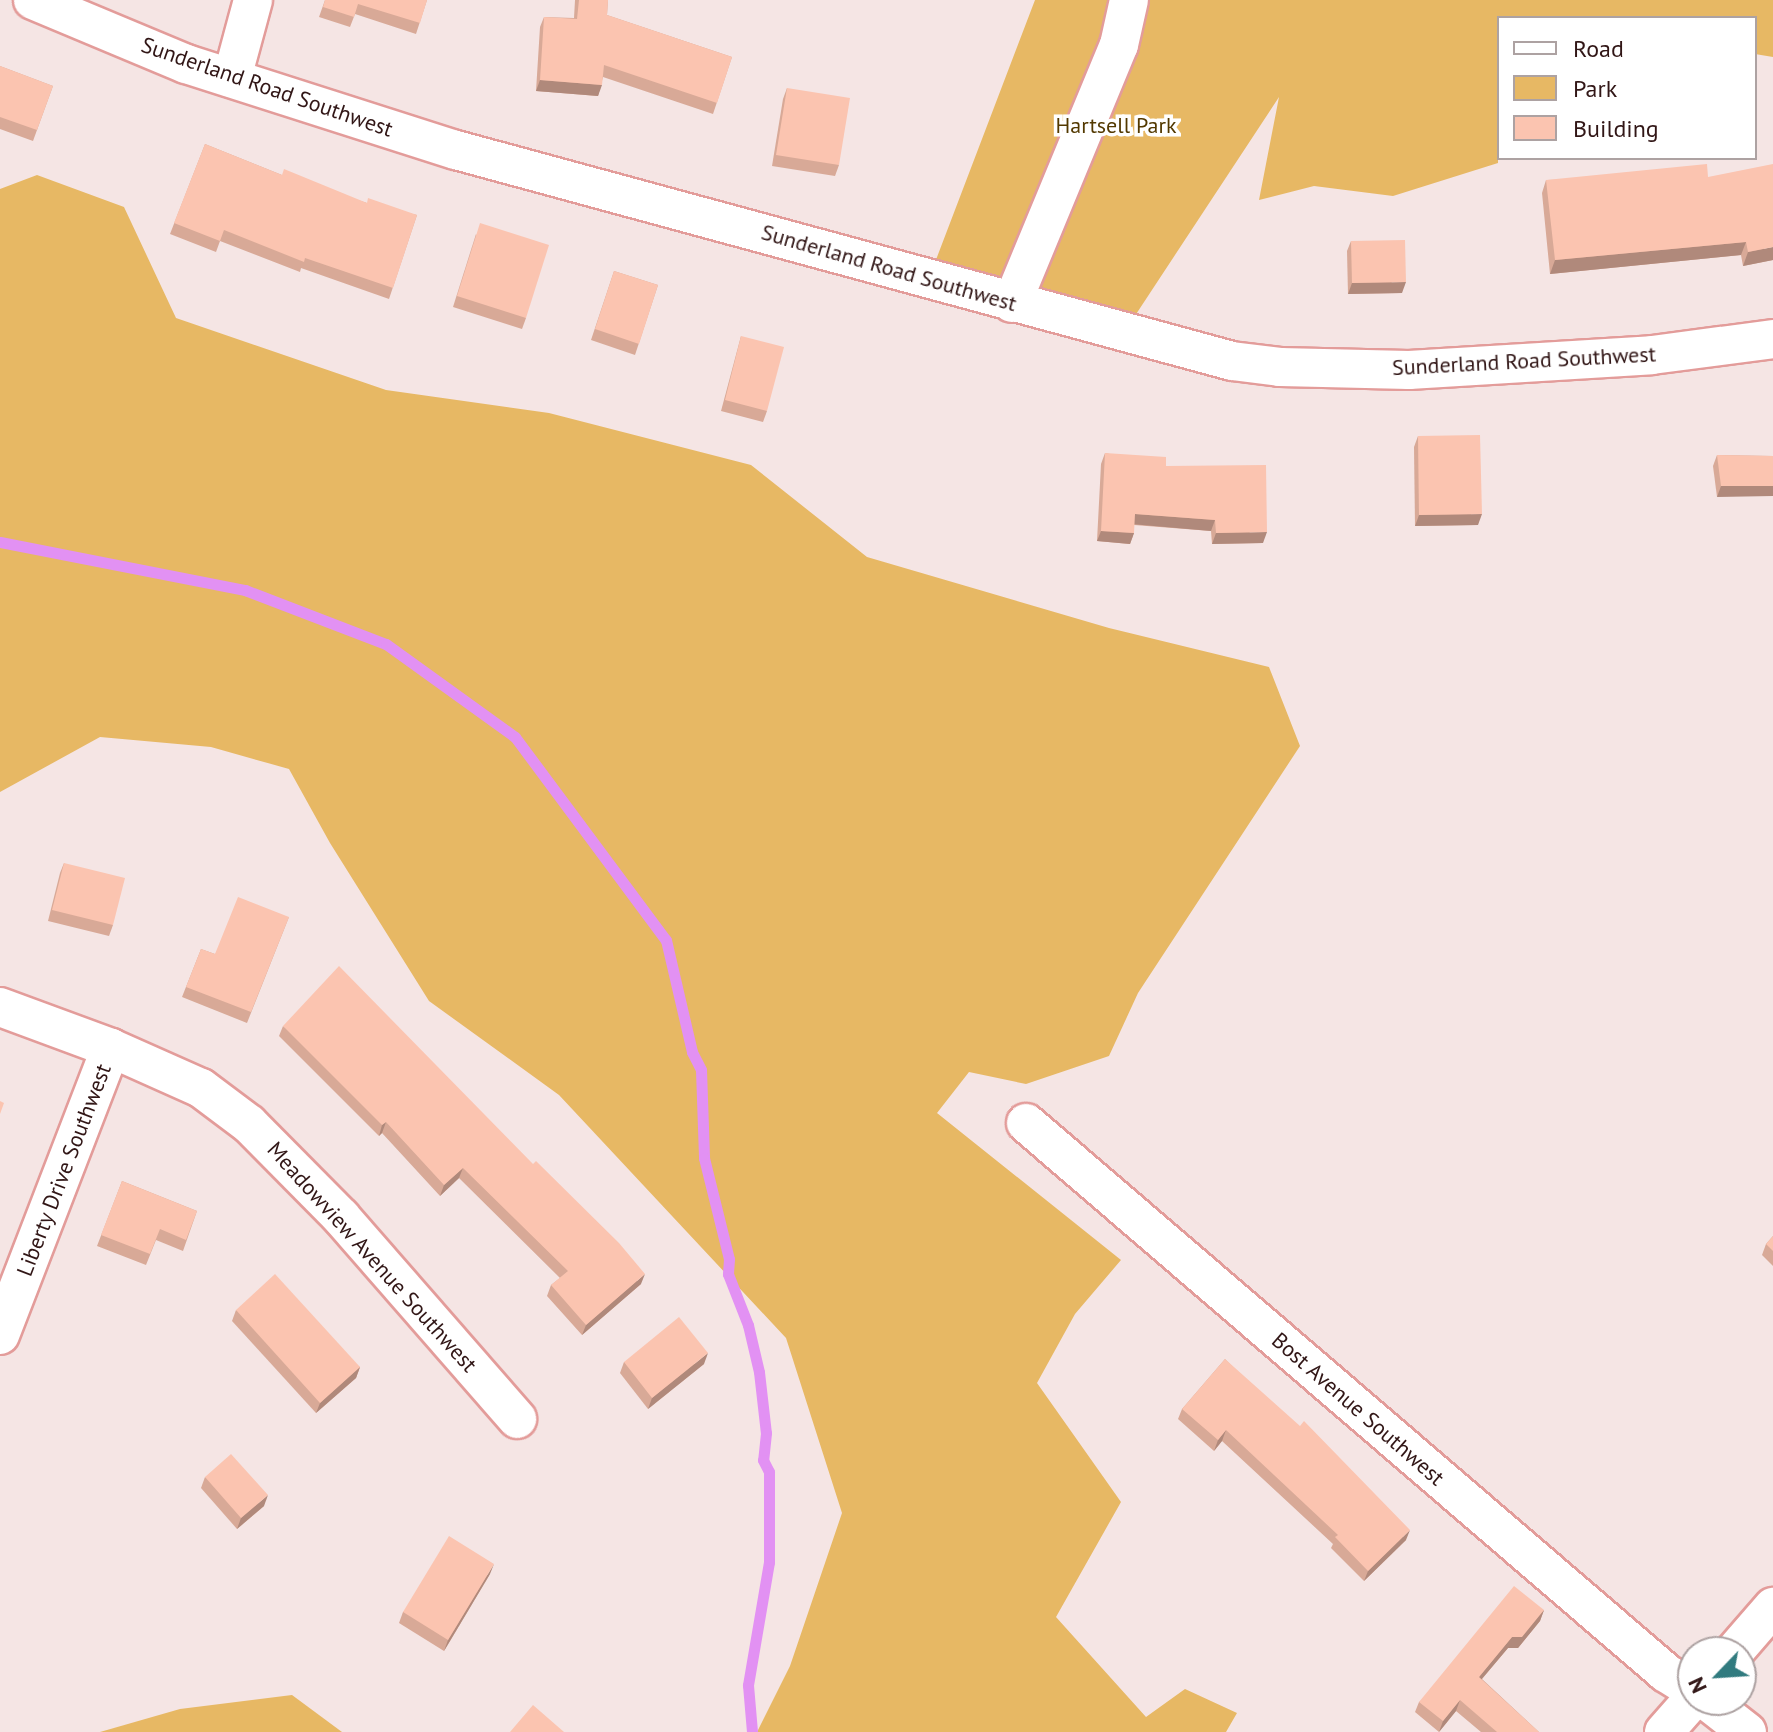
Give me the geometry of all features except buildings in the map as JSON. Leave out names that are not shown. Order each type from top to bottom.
[{"type":"street","name":"Sunderland Road Southwest","points":[[33,0],[186,64],[456,150],[1232,361],[1280,367],[1409,370],[1652,355],[1773,339]]},
{"type":"street","points":[[232,78],[253,0]]},
{"type":"street","points":[[1012,303],[1119,45],[1129,0]]},
{"type":"street","name":"Meadowview Avenue Southwest","points":[[0,1007],[111,1048],[201,1088],[249,1124],[341,1217],[517,1419]]},
{"type":"street","name":"Liberty Drive Southwest","points":[[0,1335],[111,1048]]},
{"type":"street","name":"Bost Avenue Southwest","points":[[1026,1123],[1677,1680]]},
{"type":"street","points":[[1748,1636],[1773,1607]]},
{"type":"street","points":[[1664,1732],[1678,1716]]},
{"type":"street","points":[[1726,1716],[1747,1732]]},
{"type":"green space","name":"Hartsell Park","points":[[1035,0],[1773,0],[1773,57],[1757,54],[1757,16],[1497,16],[1498,163],[1393,196],[1314,186],[1259,200],[1279,97],[1123,334],[934,265]]},
{"type":"green space","points":[[37,175],[124,207],[176,318],[386,390],[549,413],[751,465],[867,557],[1109,628],[1269,667],[1300,746],[1138,993],[1109,1056],[1026,1084],[969,1072],[937,1113],[1121,1260],[1075,1314],[1037,1383],[1121,1502],[1056,1617],[1146,1717],[1185,1689],[1237,1713],[1226,1732],[757,1732],[790,1666],[842,1513],[786,1338],[559,1095],[429,1001],[330,843],[289,769],[211,747],[100,737],[0,792],[0,189]]},
{"type":"green space","points":[[292,1695],[342,1732],[100,1732],[180,1709]]},
{"type":"waterway","points":[[0,542],[245,590],[386,644],[515,737],[666,940],[692,1052],[701,1070],[704,1158],[729,1259],[728,1274],[748,1325],[759,1372],[766,1433],[763,1460],[769,1472],[769,1562],[748,1685],[752,1732]]}]
